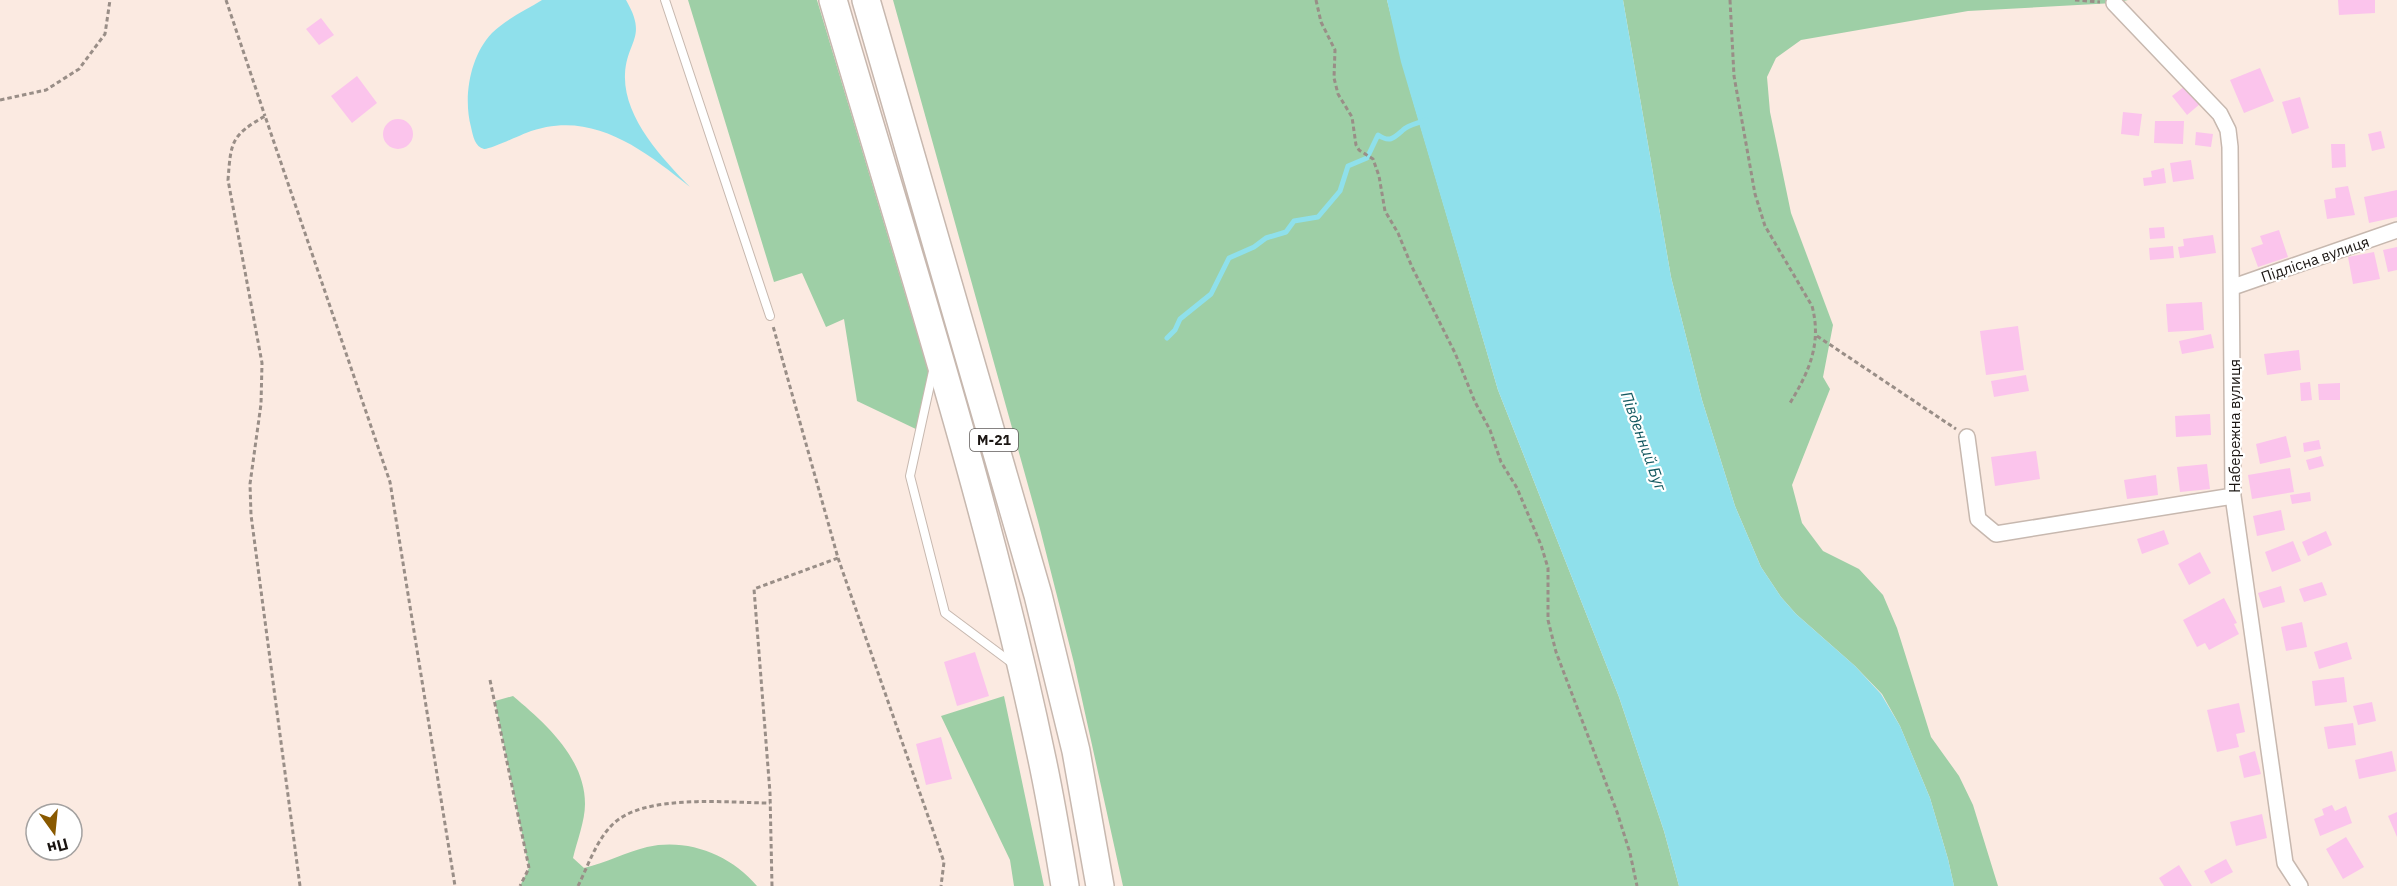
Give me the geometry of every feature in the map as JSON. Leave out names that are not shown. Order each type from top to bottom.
[{"type":"highway","name":"М-21","points":[[833,0],[937,354],[1005,603],[1042,759],[1065,886]]},
{"type":"highway","name":"М-21","points":[[866,0],[1038,595],[1076,751],[1100,886]]},
{"type":"highway","points":[[1005,603],[1038,595]]},
{"type":"street","name":"Набережна вулиця","points":[[2121,1],[2220,114],[2228,130],[2233,287],[2233,496],[2285,863],[2300,886]]},
{"type":"street","name":"Підлісна вулиця","points":[[2233,287],[2397,230]]},
{"type":"street","points":[[1967,437],[1978,519],[1996,534],[2233,496]]},
{"type":"lane","points":[[665,0],[770,316]]},
{"type":"lane","points":[[937,354],[910,476],[945,613],[1021,670]]},
{"type":"path","points":[[0,100],[46,90],[79,69],[105,34],[110,0]]},
{"type":"path","points":[[226,0],[390,482],[455,886]]},
{"type":"path","points":[[1316,0],[1321,22],[1335,50],[1335,78],[1338,94],[1352,117],[1356,145],[1372,159],[1379,176],[1385,211],[1398,233],[1412,267],[1455,353],[1475,402],[1490,429],[1501,462],[1517,488],[1542,545],[1548,568],[1548,620],[1556,652],[1617,812],[1630,853],[1637,886]]},
{"type":"path","points":[[1730,0],[1734,76],[1755,194],[1765,226],[1812,306],[1816,321],[1813,358],[1804,380],[1790,403]]},
{"type":"path","points":[[2075,0],[2121,1]]},
{"type":"path","points":[[265,116],[240,130],[230,152],[228,180],[262,363],[263,385],[250,484],[251,515],[300,886]]},
{"type":"path","points":[[770,316],[838,558],[944,862],[941,886]]},
{"type":"path","points":[[1816,336],[1967,437]]},
{"type":"path","points":[[772,886],[770,803],[754,589],[838,558]]},
{"type":"path","points":[[490,680],[529,868],[520,886]]},
{"type":"path","points":[[578,886],[595,849],[612,824],[637,809],[663,803],[770,803]]},
{"type":"green space","points":[[688,0],[817,0],[931,380],[920,431],[857,401],[844,319],[826,327],[802,273],[774,282]]},
{"type":"green space","points":[[893,0],[1387,0],[1409,87],[1498,390],[1619,697],[1664,831],[1679,886],[1123,886],[1074,663],[1038,521]]},
{"type":"green space","points":[[1623,0],[2128,0],[2114,3],[1968,11],[1801,40],[1776,58],[1767,77],[1770,112],[1791,213],[1833,325],[1823,377],[1830,389],[1792,485],[1802,523],[1823,551],[1859,569],[1883,595],[1897,628],[1931,737],[1959,776],[1973,805],[1998,886],[1954,886],[1930,798],[1900,726],[1882,694],[1855,666],[1796,614],[1781,597],[1761,567],[1735,506],[1702,400],[1671,277]]},
{"type":"green space","points":[[513,696],[550,730],[571,757],[578,772],[583,787],[585,811],[573,858],[584,868],[647,847],[677,845],[707,851],[721,857],[734,865],[757,886],[520,886],[529,868],[495,701]]},
{"type":"green space","points":[[1004,696],[1044,886],[1014,886],[1010,860],[941,716]]},
{"type":"water","points":[[542,0],[626,0],[636,31],[625,74],[630,106],[646,136],[690,187],[634,147],[614,136],[594,129],[572,126],[550,127],[526,133],[487,149],[476,144],[469,115],[468,90],[478,53],[484,42],[498,28]]},
{"type":"water","name":"Південний Буг","points":[[1387,0],[1623,0],[1671,277],[1702,400],[1735,506],[1761,567],[1781,597],[1796,614],[1855,666],[1881,694],[1900,726],[1930,798],[1954,886],[1679,886],[1664,831],[1619,697],[1498,390],[1401,62]]},
{"type":"building","points":[[2338,0],[2375,0],[2375,13],[2339,15]]},
{"type":"building","points":[[321,18],[334,35],[319,45],[306,29]]},
{"type":"building","points":[[2260,68],[2274,101],[2244,113],[2230,80]]},
{"type":"building","points":[[357,76],[377,103],[352,123],[331,96]]},
{"type":"building","points":[[2185,86],[2200,104],[2187,115],[2172,96]]},
{"type":"building","points":[[2300,97],[2309,128],[2292,134],[2282,102]]},
{"type":"building","points":[[2123,112],[2142,114],[2139,136],[2121,134]]},
{"type":"building","points":[[398,119],[409,123],[413,134],[409,145],[398,149],[387,145],[383,134],[387,123]]},
{"type":"building","points":[[2155,121],[2184,121],[2183,144],[2154,143]]},
{"type":"building","points":[[2381,131],[2385,148],[2372,151],[2368,134]]},
{"type":"building","points":[[2196,132],[2213,134],[2211,147],[2195,145]]},
{"type":"building","points":[[2331,144],[2345,144],[2346,167],[2332,168]]},
{"type":"building","points":[[2191,160],[2194,179],[2173,182],[2170,163]]},
{"type":"building","points":[[2164,168],[2166,183],[2144,186],[2143,178],[2152,177],[2151,171]]},
{"type":"building","points":[[2348,186],[2355,215],[2327,219],[2324,200],[2336,198],[2335,188]]},
{"type":"building","points":[[2397,190],[2397,217],[2369,223],[2364,197]]},
{"type":"building","points":[[2164,227],[2165,238],[2150,239],[2149,228]]},
{"type":"building","points":[[2279,230],[2288,257],[2258,267],[2251,248],[2263,244],[2260,236]]},
{"type":"building","points":[[2213,235],[2216,253],[2180,258],[2178,247],[2184,246],[2183,239]]},
{"type":"building","points":[[2173,246],[2174,258],[2150,260],[2149,248]]},
{"type":"building","points":[[2397,247],[2397,270],[2388,272],[2383,250]]},
{"type":"building","points":[[2374,252],[2380,279],[2353,284],[2348,257]]},
{"type":"building","points":[[2202,302],[2204,330],[2168,332],[2166,304]]},
{"type":"building","points":[[2018,326],[2024,370],[1986,375],[1980,331]]},
{"type":"building","points":[[2211,334],[2214,348],[2182,354],[2179,341]]},
{"type":"building","points":[[2299,350],[2301,370],[2267,375],[2264,354]]},
{"type":"building","points":[[2026,375],[2029,391],[1994,397],[1991,381]]},
{"type":"building","points":[[2310,382],[2312,400],[2301,401],[2300,383]]},
{"type":"building","points":[[2340,383],[2340,400],[2319,400],[2318,384]]},
{"type":"building","points":[[2210,414],[2211,435],[2176,437],[2175,416]]},
{"type":"building","points":[[2286,436],[2291,457],[2260,464],[2256,444]]},
{"type":"building","points":[[2319,440],[2321,449],[2304,452],[2303,443]]},
{"type":"building","points":[[2036,451],[2040,479],[1995,486],[1991,457]]},
{"type":"building","points":[[2321,456],[2324,466],[2309,470],[2306,460]]},
{"type":"building","points":[[2207,464],[2210,489],[2180,492],[2177,467]]},
{"type":"building","points":[[2290,468],[2294,492],[2252,499],[2248,475]]},
{"type":"building","points":[[2156,475],[2158,495],[2127,499],[2124,480]]},
{"type":"building","points":[[2310,492],[2311,501],[2292,504],[2290,495]]},
{"type":"building","points":[[2281,510],[2285,530],[2257,536],[2253,516]]},
{"type":"building","points":[[2164,530],[2169,544],[2142,554],[2137,539]]},
{"type":"building","points":[[2326,531],[2332,545],[2308,556],[2302,542]]},
{"type":"building","points":[[2293,541],[2301,561],[2272,572],[2265,552]]},
{"type":"building","points":[[2200,552],[2211,573],[2189,585],[2178,564]]},
{"type":"building","points":[[2322,582],[2327,595],[2304,602],[2299,589]]},
{"type":"building","points":[[2281,586],[2285,602],[2263,608],[2258,593]]},
{"type":"building","points":[[2224,598],[2237,623],[2234,624],[2239,634],[2209,650],[2205,643],[2197,647],[2183,620]]},
{"type":"building","points":[[2302,622],[2307,647],[2286,651],[2281,627]]},
{"type":"building","points":[[2347,642],[2352,659],[2319,669],[2314,652]]},
{"type":"building","points":[[975,652],[989,696],[957,706],[944,662]]},
{"type":"building","points":[[2344,677],[2347,702],[2315,706],[2312,681]]},
{"type":"building","points":[[2372,702],[2376,721],[2358,725],[2353,706]]},
{"type":"building","points":[[2239,703],[2245,732],[2236,734],[2239,747],[2217,752],[2207,710]]},
{"type":"building","points":[[2353,723],[2356,745],[2328,749],[2324,727]]},
{"type":"building","points":[[941,737],[952,779],[926,785],[916,744]]},
{"type":"building","points":[[2255,751],[2261,774],[2244,778],[2239,756]]},
{"type":"building","points":[[2392,751],[2396,771],[2359,779],[2355,760]]},
{"type":"building","points":[[2332,805],[2335,811],[2346,806],[2352,823],[2320,836],[2314,819],[2324,815],[2322,809]]},
{"type":"building","points":[[2397,812],[2397,837],[2388,816]]},
{"type":"building","points":[[2262,814],[2267,838],[2236,846],[2230,822]]},
{"type":"building","points":[[2346,837],[2364,867],[2343,879],[2326,849]]},
{"type":"building","points":[[2226,859],[2233,872],[2211,884],[2204,871]]},
{"type":"building","points":[[2179,865],[2192,886],[2164,886],[2159,878]]},
{"type":"waterway","points":[[1167,338],[1175,330],[1180,319],[1211,294],[1229,258],[1254,247],[1266,238],[1286,232],[1294,221],[1318,217],[1340,191],[1348,166],[1367,158],[1378,135],[1386,139],[1392,138],[1408,127],[1426,120]]}]
